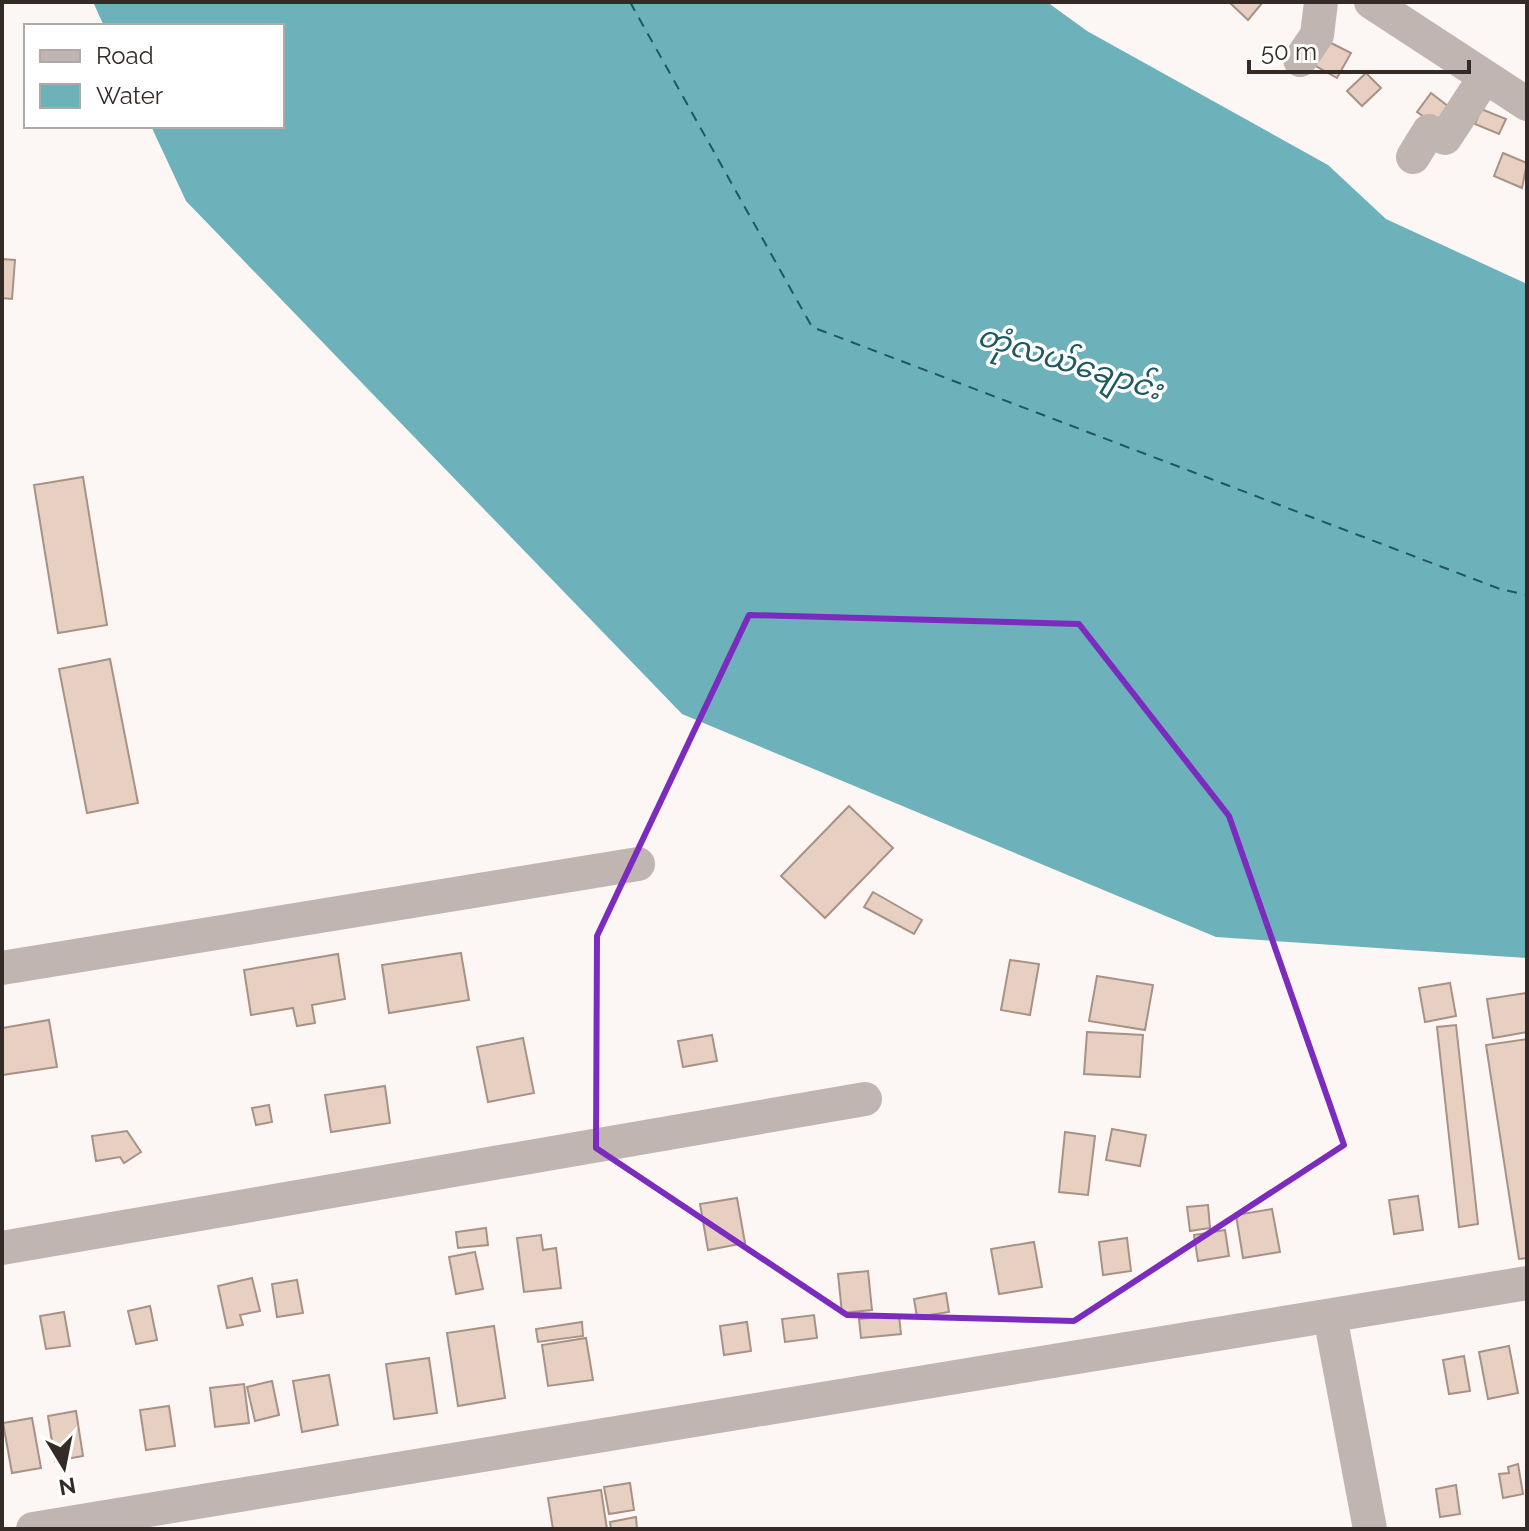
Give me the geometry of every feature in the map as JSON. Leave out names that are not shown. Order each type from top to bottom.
[{"type":"street","points":[[1300,60],[1317,35],[1321,2]]},
{"type":"street","points":[[1371,2],[1527,104]]},
{"type":"street","points":[[1413,157],[1429,131],[1445,138],[1485,77]]},
{"type":"street","points":[[2,968],[638,864]]},
{"type":"street","points":[[2,1248],[865,1099]]},
{"type":"street","points":[[33,1529],[1527,1283]]},
{"type":"street","points":[[1330,1316],[1370,1529]]},
{"type":"highlighted area","points":[[749,615],[1079,624],[1229,816],[1344,1145],[1074,1321],[847,1315],[596,1148],[597,936]]},
{"type":"water","name":"တုံလယ်ချောင်း","points":[[93,2],[1047,2],[1087,31],[1328,165],[1386,219],[1527,284],[1527,958],[1216,937],[682,714],[186,201],[152,128],[284,128],[284,24],[103,24]]},
{"type":"building","points":[[1229,2],[1263,2],[1248,20]]},
{"type":"building","points":[[1327,41],[1351,53],[1337,78],[1314,65]]},
{"type":"building","points":[[1366,73],[1381,88],[1362,106],[1347,91]]},
{"type":"building","points":[[1431,93],[1453,110],[1440,128],[1417,112]]},
{"type":"building","points":[[1481,109],[1506,119],[1499,134],[1475,124]]},
{"type":"building","points":[[1503,153],[1527,163],[1522,188],[1494,176]]},
{"type":"building","points":[[2,259],[15,260],[12,299],[2,298]]},
{"type":"building","points":[[83,477],[107,625],[58,633],[34,485]]},
{"type":"building","points":[[110,659],[138,803],[87,813],[59,669]]},
{"type":"building","points":[[849,806],[893,848],[825,918],[781,876]]},
{"type":"building","points":[[873,892],[922,920],[914,934],[864,907]]},
{"type":"building","points":[[461,953],[469,1000],[389,1013],[382,965]]},
{"type":"building","points":[[338,954],[345,999],[312,1005],[315,1023],[297,1026],[293,1008],[251,1015],[244,970]]},
{"type":"building","points":[[1010,960],[1039,964],[1030,1015],[1001,1010]]},
{"type":"building","points":[[1097,976],[1153,985],[1145,1030],[1089,1021]]},
{"type":"building","points":[[1450,983],[1456,1016],[1425,1022],[1419,988]]},
{"type":"building","points":[[1526,993],[1527,1032],[1493,1038],[1487,999]]},
{"type":"building","points":[[49,1020],[57,1067],[2,1075],[2,1028]]},
{"type":"building","points":[[1456,1025],[1478,1224],[1459,1227],[1437,1027]]},
{"type":"building","points":[[1087,1032],[1143,1035],[1140,1077],[1084,1074]]},
{"type":"building","points":[[712,1035],[717,1061],[683,1067],[678,1041]]},
{"type":"building","points":[[523,1038],[534,1093],[488,1102],[477,1047]]},
{"type":"building","points":[[1527,1039],[1527,1258],[1519,1259],[1486,1045]]},
{"type":"building","points":[[385,1086],[390,1123],[331,1132],[325,1095]]},
{"type":"building","points":[[269,1105],[272,1122],[256,1125],[252,1108]]},
{"type":"building","points":[[1112,1129],[1146,1135],[1140,1166],[1106,1160]]},
{"type":"building","points":[[127,1131],[141,1152],[124,1163],[120,1157],[96,1161],[92,1136]]},
{"type":"building","points":[[1065,1132],[1095,1136],[1088,1195],[1059,1192]]},
{"type":"building","points":[[1418,1196],[1423,1230],[1394,1234],[1389,1200]]},
{"type":"building","points":[[737,1198],[745,1243],[708,1250],[700,1204]]},
{"type":"building","points":[[1208,1205],[1210,1228],[1190,1231],[1187,1207]]},
{"type":"building","points":[[1272,1209],[1280,1252],[1243,1258],[1236,1215]]},
{"type":"building","points":[[486,1228],[488,1245],[458,1248],[456,1232]]},
{"type":"building","points":[[1225,1230],[1229,1256],[1198,1261],[1194,1235]]},
{"type":"building","points":[[541,1235],[543,1250],[556,1248],[561,1288],[524,1292],[517,1238]]},
{"type":"building","points":[[1127,1238],[1131,1271],[1103,1275],[1099,1242]]},
{"type":"building","points":[[1034,1242],[1042,1287],[999,1294],[991,1249]]},
{"type":"building","points":[[475,1252],[483,1289],[456,1294],[449,1257]]},
{"type":"building","points":[[868,1271],[872,1310],[842,1313],[838,1274]]},
{"type":"building","points":[[252,1278],[260,1311],[240,1315],[243,1325],[227,1328],[218,1286]]},
{"type":"building","points":[[297,1280],[303,1313],[277,1317],[272,1284]]},
{"type":"building","points":[[946,1293],[949,1312],[917,1317],[914,1299]]},
{"type":"building","points":[[150,1306],[157,1340],[136,1344],[128,1311]]},
{"type":"building","points":[[64,1312],[70,1346],[46,1349],[40,1316]]},
{"type":"building","points":[[814,1315],[817,1338],[785,1342],[782,1319]]},
{"type":"building","points":[[899,1315],[901,1334],[861,1338],[859,1319]]},
{"type":"building","points":[[582,1322],[583,1336],[538,1342],[536,1329]]},
{"type":"building","points":[[747,1322],[751,1351],[724,1355],[720,1326]]},
{"type":"building","points":[[494,1326],[505,1398],[458,1406],[447,1333]]},
{"type":"building","points":[[586,1338],[593,1380],[548,1386],[542,1345]]},
{"type":"building","points":[[1509,1346],[1518,1393],[1488,1399],[1479,1352]]},
{"type":"building","points":[[1464,1356],[1470,1391],[1449,1394],[1443,1360]]},
{"type":"building","points":[[429,1358],[437,1413],[394,1419],[386,1364]]},
{"type":"building","points":[[329,1375],[338,1425],[302,1432],[293,1381]]},
{"type":"building","points":[[272,1381],[279,1415],[255,1421],[247,1387]]},
{"type":"building","points":[[244,1384],[249,1423],[215,1427],[210,1388]]},
{"type":"building","points":[[169,1406],[175,1446],[146,1450],[140,1410]]},
{"type":"building","points":[[76,1411],[83,1456],[55,1461],[48,1416]]},
{"type":"building","points":[[32,1418],[41,1468],[12,1473],[3,1423]]},
{"type":"building","points":[[1518,1464],[1523,1494],[1503,1498],[1499,1474],[1509,1473],[1508,1467]]},
{"type":"building","points":[[630,1483],[634,1510],[609,1514],[604,1487]]},
{"type":"building","points":[[1456,1485],[1460,1514],[1440,1517],[1436,1489]]},
{"type":"building","points":[[601,1490],[607,1529],[553,1529],[548,1498]]},
{"type":"building","points":[[636,1517],[637,1529],[611,1529],[610,1522]]},
{"type":"ferry route","points":[[630,2],[812,327],[1500,589],[1527,595]]}]
